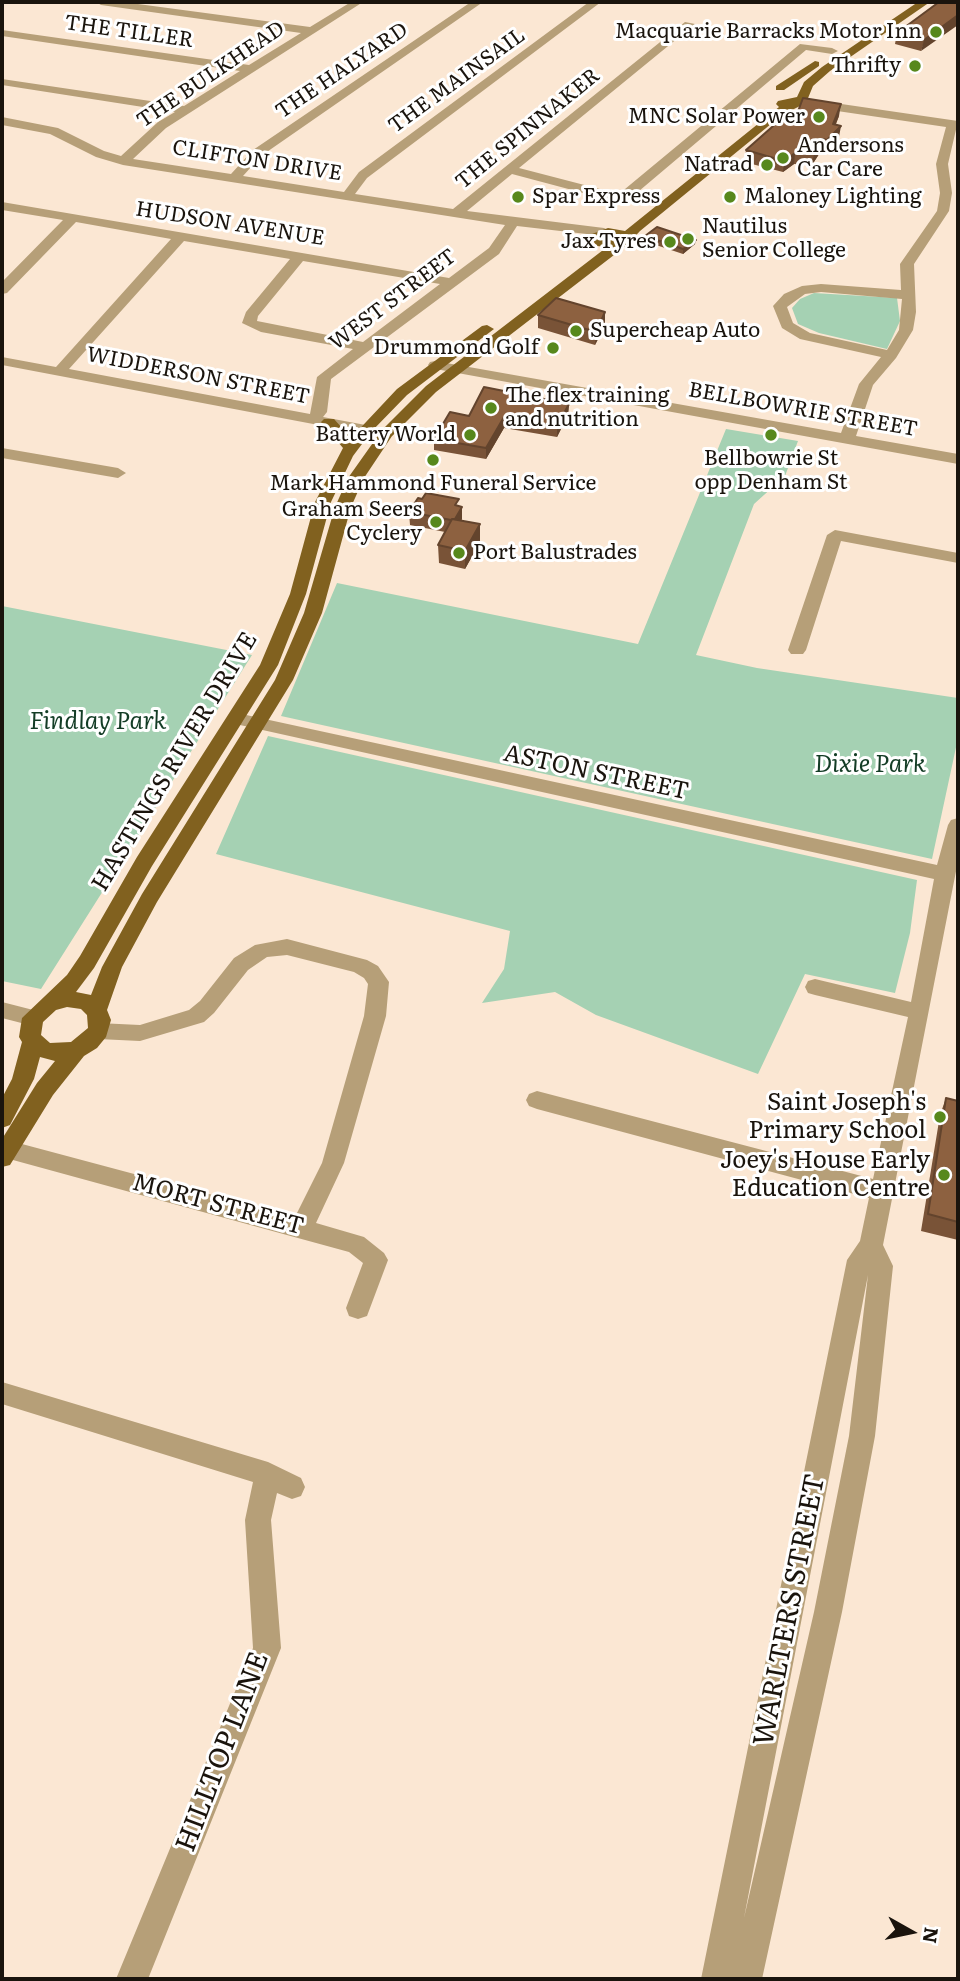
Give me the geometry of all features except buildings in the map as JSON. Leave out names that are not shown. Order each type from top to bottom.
[{"type":"main road","points":[[780,88],[908,2]]},
{"type":"main road","name":"HASTINGS RIVER DRIVE","points":[[97,1021],[112,967],[149,899],[284,680],[313,613],[343,507],[356,478],[387,433],[414,405],[455,371],[622,241],[778,112],[799,100],[808,84],[840,58],[925,2]]},
{"type":"main road","points":[[768,98],[799,100],[797,91],[780,88]]},
{"type":"main road","name":"HASTINGS RIVER DRIVE","points":[[53,1002],[74,981],[88,961],[144,862],[200,772],[237,719],[269,664],[298,594],[323,502],[333,478],[366,429],[401,392],[480,334],[602,236],[632,216],[764,109],[770,90],[780,88]]},
{"type":"main road","points":[[602,236],[607,244],[622,241]]},
{"type":"main road","points":[[322,421],[351,448]]},
{"type":"main road","points":[[2,1119],[23,1079],[33,1042],[29,1031],[33,1018],[53,1002],[81,1000],[97,1021],[89,1042],[76,1050],[45,1089],[5,1154]]},
{"type":"main road","points":[[33,1042],[52,1053],[76,1050]]},
{"type":"street","points":[[101,2],[312,31]]},
{"type":"street","name":"THE BULKHEAD","points":[[124,161],[162,125],[358,2]]},
{"type":"street","name":"THE HALYARD","points":[[233,178],[257,153],[478,2]]},
{"type":"street","name":"THE MAINSAIL","points":[[347,196],[363,175],[596,2]]},
{"type":"street","name":"THE SPINNAKER","points":[[456,213],[689,24]]},
{"type":"street","name":"THE TILLER","points":[[2,33],[251,69]]},
{"type":"street","points":[[509,169],[621,199],[804,46],[832,51]]},
{"type":"street","points":[[2,82],[185,110]]},
{"type":"street","points":[[799,100],[820,106],[956,125],[942,164],[946,193],[943,211],[907,264],[906,295],[909,312],[906,330],[891,355],[866,384],[847,439]]},
{"type":"street","name":"CLIFTON DRIVE","points":[[2,121],[54,131],[100,154],[124,161],[602,236]]},
{"type":"street","name":"HUDSON AVENUE","points":[[2,206],[451,282]]},
{"type":"street","points":[[2,290],[72,219]]},
{"type":"street","name":"WEST STREET","points":[[322,421],[319,412],[324,377],[494,251],[513,222]]},
{"type":"street","points":[[60,371],[180,237]]},
{"type":"street","points":[[299,257],[251,315],[249,323],[261,328],[363,346]]},
{"type":"street","points":[[891,355],[805,336],[787,325],[780,306],[802,290],[821,288],[906,295]]},
{"type":"street","name":"WIDDERSON STREET","points":[[2,360],[387,433]]},
{"type":"street","name":"BELLBOWRIE STREET","points":[[435,365],[455,371],[958,459]]},
{"type":"street","points":[[2,453],[118,473]]},
{"type":"street","points":[[797,650],[835,535],[958,558]]},
{"type":"street","name":"ASTON STREET","points":[[237,719],[945,874]]},
{"type":"street","name":"WARLTERS STREET","points":[[716,1979],[859,1260],[871,1245],[920,1012],[945,874],[958,825]]},
{"type":"street","points":[[97,1021],[141,1033],[196,1016],[207,1007],[241,964],[262,950],[287,947],[360,966],[372,972],[379,982],[374,1016],[334,1163],[302,1228]]},
{"type":"street","points":[[815,987],[920,1012]]},
{"type":"street","points":[[2,1010],[33,1018]]},
{"type":"street","points":[[537,1100],[881,1191]]},
{"type":"street","name":"MORT STREET","points":[[5,1154],[356,1244],[376,1260],[358,1308]]},
{"type":"street","name":"WARLTERS STREET","points":[[746,1979],[828,1612],[862,1436],[881,1265],[871,1245]]},
{"type":"street","name":"HILLTOP LANE","points":[[2,1393],[280,1481],[258,1520],[267,1648],[132,1979]]},
{"type":"green space","points":[[814,293],[897,298],[900,321],[887,349],[819,333],[798,324],[792,308],[800,299]]},
{"type":"green space","name":"Dixie Park","points":[[726,429],[798,441],[785,476],[754,504],[696,655],[757,668],[958,698],[958,738],[932,859],[281,716],[337,583],[638,644]]},
{"type":"green space","name":"Findlay Park","points":[[2,606],[252,655],[41,989],[2,981]]},
{"type":"green space","points":[[268,736],[917,880],[910,933],[895,993],[805,974],[758,1074],[596,1015],[555,992],[482,1003],[504,969],[510,931],[216,854]]},
{"type":"place","name":"Macquarie Barracks Motor Inn","points":[[936,32]]},
{"type":"place","name":"Thrifty","points":[[915,66]]},
{"type":"place","name":"MNC Solar Power","points":[[819,117]]},
{"type":"place","name":"Andersons Car Care","points":[[783,158]]},
{"type":"place","name":"Natrad","points":[[767,165]]},
{"type":"place","name":"Spar Express","points":[[518,197]]},
{"type":"place","name":"Maloney Lighting","points":[[730,197]]},
{"type":"place","name":"Nautilus Senior College","points":[[688,239]]},
{"type":"place","name":"Jax Tyres","points":[[670,242]]},
{"type":"place","name":"Supercheap Auto","points":[[576,331]]},
{"type":"place","name":"Drummond Golf","points":[[553,348]]},
{"type":"place","name":"The flex training and nutrition","points":[[491,408]]},
{"type":"place","name":"Battery World","points":[[470,435]]},
{"type":"place","name":"Bellbowrie St opp Denham St","points":[[771,435]]},
{"type":"place","name":"Mark Hammond Funeral Service","points":[[433,460]]},
{"type":"place","name":"Graham Seers Cyclery","points":[[436,522]]},
{"type":"place","name":"Port Balustrades","points":[[459,553]]},
{"type":"place","name":"Saint Joseph's Primary School","points":[[940,1117]]},
{"type":"place","name":"Joey's House Early Education Centre","points":[[944,1175]]}]
